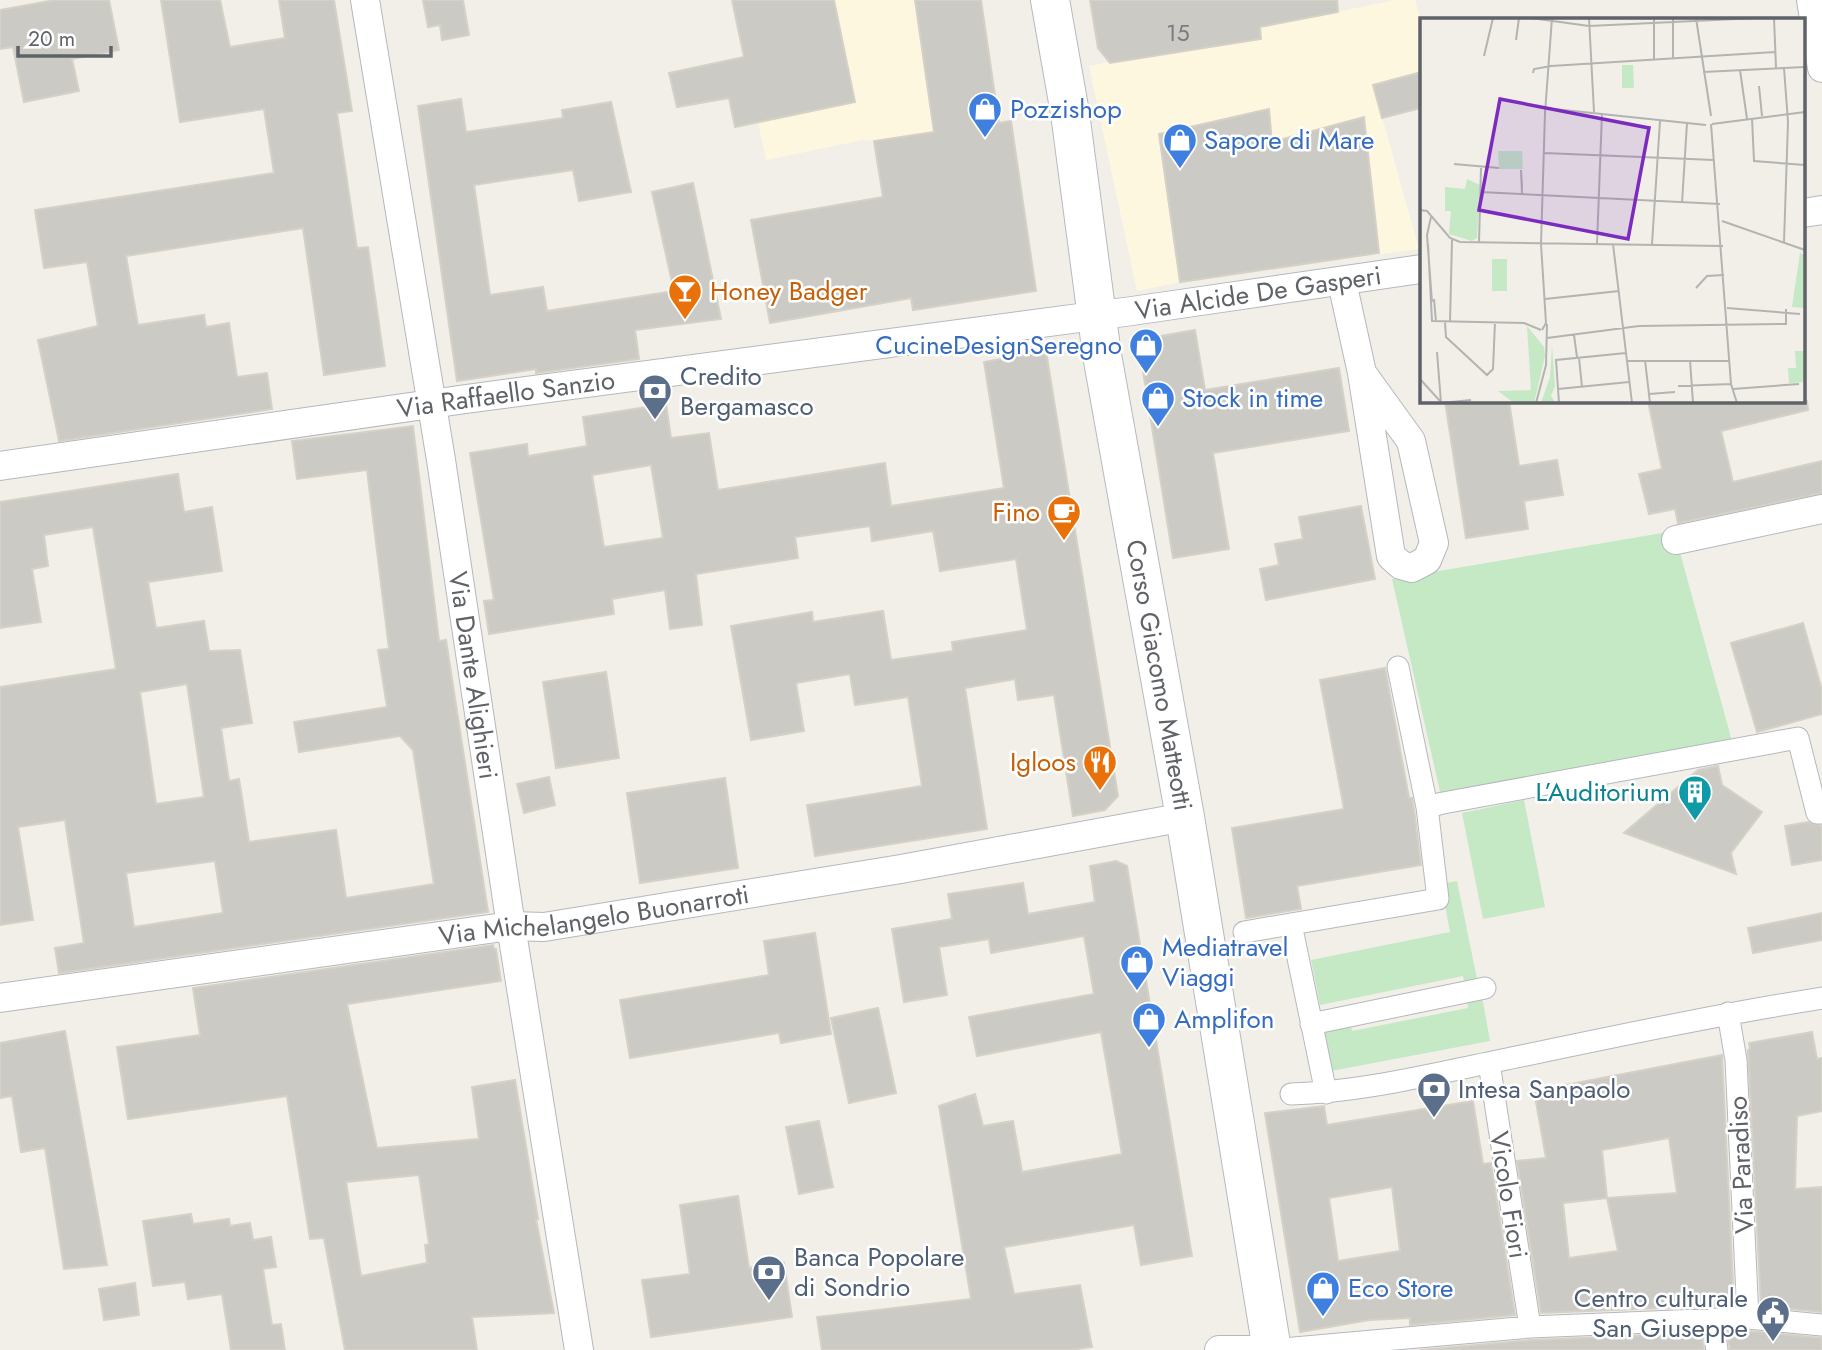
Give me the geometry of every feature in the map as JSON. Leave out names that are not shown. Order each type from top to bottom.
[{"type":"main road","name":"Corso Giacomo Matteotti","points":[[1050,0],[1070,113],[1096,316],[1185,817],[1272,1350]]},
{"type":"street","name":"Via Dante Alighieri","points":[[365,0],[579,1350]]},
{"type":"street","points":[[1811,0],[1822,68]]},
{"type":"street","points":[[1804,214],[1822,210]]},
{"type":"street","name":"Via Alcide De Gasperi","points":[[1096,316],[1420,269]]},
{"type":"street","points":[[1342,282],[1362,373],[1391,556],[1401,565],[1412,568],[1427,560],[1434,543],[1411,441],[1362,373]]},
{"type":"street","name":"Via Raffaello Sanzio","points":[[0,466],[431,404],[1096,316]]},
{"type":"street","points":[[1676,540],[1822,509]]},
{"type":"street","points":[[1244,932],[1438,899],[1427,807],[1398,667]]},
{"type":"street","points":[[1427,807],[1798,738],[1817,813],[1822,813]]},
{"type":"street","name":"Via Michelangelo Buonarroti","points":[[0,998],[511,926],[544,927],[901,869],[1185,817]]},
{"type":"street","points":[[1291,925],[1326,1093]]},
{"type":"street","points":[[1311,1024],[1485,988]]},
{"type":"street","points":[[1291,1094],[1326,1093],[1489,1063],[1728,1013],[1822,998]]},
{"type":"street","name":"Via Paradiso","points":[[1728,1013],[1736,1060],[1748,1318]]},
{"type":"street","name":"Vicolo Fiori","points":[[1489,1063],[1530,1327]]},
{"type":"street","points":[[1219,1350],[1388,1345],[1530,1327],[1712,1319],[1748,1318],[1822,1325]]},
{"type":"street","points":[[1712,1319],[1717,1350]]},
{"type":"shaded area","points":[[732,0],[981,0],[993,82],[994,123],[874,141],[863,140],[766,160]]},
{"type":"shaded area","points":[[1090,0],[1278,0],[1284,23],[1395,0],[1415,0],[1420,18],[1420,72],[1373,85],[1419,249],[1180,282],[1137,291],[1089,66],[1110,62],[1098,48]]},
{"type":"green space","points":[[1674,531],[1732,741],[1441,796],[1392,579]]},
{"type":"green space","points":[[1524,800],[1545,907],[1483,919],[1462,813]]},
{"type":"green space","points":[[1457,881],[1478,984],[1465,986],[1463,976],[1320,1005],[1311,960],[1450,932],[1441,884]]},
{"type":"green space","points":[[1482,996],[1490,1041],[1331,1071],[1322,1025],[1349,1020],[1352,1031],[1468,1008],[1467,999]]},
{"type":"building","points":[[55,0],[109,0],[119,50],[72,59],[79,91],[24,102],[13,47],[0,49],[0,10]]},
{"type":"building","points":[[161,0],[220,0],[230,47],[285,38],[279,0],[334,0],[352,111],[337,113],[357,248],[368,247],[385,366],[324,375],[303,228],[126,256],[138,325],[204,315],[206,327],[229,323],[237,377],[267,373],[272,409],[59,441],[38,340],[98,326],[87,262],[44,268],[35,210],[274,173],[264,109],[180,122]]},
{"type":"building","points":[[423,0],[463,0],[469,35],[442,40],[440,25],[428,27]]},
{"type":"building","points":[[732,0],[834,0],[855,102],[735,127],[729,98],[677,107],[669,73],[744,57]]},
{"type":"building","points":[[915,0],[981,0],[999,123],[1011,121],[1036,291],[913,310],[911,298],[770,323],[751,220],[883,197],[874,141],[934,132]]},
{"type":"building","points":[[1090,0],[1337,0],[1338,12],[1260,27],[1261,39],[1110,63],[1098,48]]},
{"type":"building","points":[[1420,72],[1420,108],[1382,118],[1373,85]]},
{"type":"building","points":[[461,99],[466,132],[563,118],[562,110],[611,102],[631,192],[579,201],[573,170],[474,185],[490,295],[543,287],[547,311],[674,291],[652,192],[693,183],[721,319],[635,330],[639,359],[536,373],[536,369],[457,381],[418,106]]},
{"type":"building","points":[[1269,109],[1272,142],[1364,117],[1379,253],[1180,282],[1159,134]]},
{"type":"building","points":[[1195,330],[1205,390],[1339,368],[1349,431],[1213,453],[1229,549],[1173,558],[1138,340]]},
{"type":"building","points":[[1046,351],[1118,796],[1105,810],[1073,816],[1054,695],[1018,700],[1015,679],[965,688],[987,829],[815,856],[807,805],[922,786],[908,697],[855,705],[850,674],[796,683],[804,731],[751,740],[731,626],[812,612],[813,622],[883,611],[891,660],[953,651],[952,642],[1027,630],[1016,559],[940,571],[933,531],[872,541],[870,526],[795,537],[798,558],[696,574],[702,625],[670,629],[665,590],[612,599],[614,614],[489,634],[484,601],[494,600],[470,453],[527,444],[528,456],[587,446],[583,417],[666,404],[671,438],[709,433],[718,490],[885,463],[891,506],[1004,488],[984,362]],"holes":[[[651,465],[663,538],[604,547],[592,475]]]},
{"type":"building","points":[[1807,401],[1808,410],[1721,431],[1733,482],[1822,461],[1822,493],[1678,523],[1675,509],[1649,514],[1639,474],[1662,469],[1648,402]]},
{"type":"building","points":[[1445,402],[1509,402],[1519,466],[1557,460],[1563,495],[1524,501],[1528,529],[1466,538]]},
{"type":"building","points":[[413,426],[439,641],[446,640],[488,912],[59,973],[55,948],[84,943],[65,820],[18,827],[33,920],[0,925],[0,687],[116,669],[93,527],[44,535],[48,566],[32,569],[41,622],[0,628],[0,502],[178,474],[184,512],[212,507],[222,571],[148,582],[156,628],[204,621],[209,651],[240,650],[252,723],[221,728],[229,781],[239,779],[249,842],[336,830],[346,898],[434,884],[413,750],[400,736],[299,752],[294,722],[387,707],[378,650],[389,649],[367,470],[297,479],[292,441]],"holes":[[[187,684],[204,797],[156,804],[140,692]],[[215,861],[223,913],[134,927],[126,873]]]},
{"type":"building","points":[[1361,506],[1375,579],[1266,600],[1260,569],[1279,565],[1275,544],[1303,539],[1299,517]]},
{"type":"building","points":[[1803,623],[1822,690],[1822,714],[1757,732],[1731,643]]},
{"type":"building","points":[[1385,668],[1409,798],[1412,798],[1421,865],[1297,886],[1301,909],[1246,918],[1232,828],[1344,809],[1320,680]]},
{"type":"building","points":[[606,672],[619,758],[556,768],[543,682]]},
{"type":"building","name":"L’Auditorium","points":[[1718,766],[1722,785],[1762,812],[1731,853],[1736,874],[1624,833],[1698,770]]},
{"type":"building","points":[[549,777],[555,805],[524,813],[517,784]]},
{"type":"building","points":[[725,778],[738,868],[640,883],[627,793]]},
{"type":"building","points":[[1808,822],[1822,826],[1822,860],[1792,865],[1785,826]]},
{"type":"building","points":[[1116,861],[1127,866],[1192,1256],[1141,1265],[1134,1225],[1004,1247],[1014,1294],[1080,1285],[1092,1347],[1071,1350],[822,1350],[817,1317],[971,1299],[939,1106],[975,1094],[983,1126],[1013,1121],[1022,1172],[1122,1154],[1101,1032],[977,1056],[969,1017],[1094,994],[1084,936],[991,953],[989,939],[939,947],[947,995],[904,1002],[892,929],[952,919],[948,894],[1023,883],[1028,914],[1095,902],[1090,866]]},
{"type":"building","points":[[1822,913],[1822,940],[1753,953],[1748,928]]},
{"type":"building","points":[[815,933],[831,1034],[781,1043],[779,1033],[630,1058],[620,1000],[769,975],[764,941]]},
{"type":"building","points":[[493,945],[501,981],[347,1004],[377,1148],[479,1139],[472,1087],[515,1080],[536,1219],[554,1313],[472,1317],[477,1350],[345,1350],[324,1238],[310,1239],[287,1096],[128,1119],[117,1047],[200,1035],[193,988]],"holes":[[[419,1175],[429,1244],[425,1245],[427,1263],[361,1276],[346,1182]]]},
{"type":"building","points":[[878,1008],[896,1093],[849,1103],[831,1018]]},
{"type":"building","points":[[65,1031],[107,1265],[64,1269],[45,1148],[21,1152],[12,1096],[0,1098],[0,1043]]},
{"type":"building","points":[[1812,1032],[1817,1059],[1822,1058],[1822,1111],[1797,1116],[1795,1189],[1822,1187],[1822,1312],[1761,1306],[1748,1050],[1749,1043]]},
{"type":"building","points":[[1722,1055],[1734,1305],[1541,1313],[1517,1161],[1546,1158],[1534,1091]],"holes":[[[1669,1138],[1677,1193],[1607,1198],[1602,1150]],[[1607,1198],[1618,1251],[1569,1258],[1563,1203]]]},
{"type":"building","points":[[1473,1101],[1483,1164],[1491,1163],[1515,1315],[1410,1325],[1410,1318],[1369,1320],[1300,1332],[1265,1113],[1324,1106],[1327,1125]],"holes":[[[1392,1187],[1400,1251],[1338,1261],[1329,1198]]]},
{"type":"building","points":[[819,1121],[833,1187],[799,1194],[786,1127]]},
{"type":"building","points":[[738,1196],[749,1268],[784,1263],[792,1317],[651,1337],[642,1280],[690,1274],[680,1205]]},
{"type":"building","points":[[191,1214],[193,1224],[229,1219],[230,1226],[250,1223],[253,1240],[271,1237],[276,1267],[263,1269],[272,1325],[281,1324],[285,1350],[231,1350],[222,1294],[188,1299],[185,1282],[153,1286],[143,1221]]},
{"type":"building","points":[[135,1283],[139,1315],[104,1320],[99,1289]]},
{"type":"building","points":[[1748,1331],[1822,1338],[1822,1350],[1730,1350],[1727,1332]]},
{"type":"building","points":[[1701,1333],[1704,1350],[1420,1350],[1531,1340]]},
{"type":"place","name":"Pozzishop","points":[[985,139]]},
{"type":"place","name":"Sapore di Mare","points":[[1180,170]]},
{"type":"place","name":"Honey Badger","points":[[685,321]]},
{"type":"place","name":"CucineDesignSeregno","points":[[1146,375]]},
{"type":"place","name":"Credito Bergamasco","points":[[655,421]]},
{"type":"place","name":"Stock in time","points":[[1158,428]]},
{"type":"place","name":"Fino","points":[[1064,542]]},
{"type":"place","name":"Igloos","points":[[1100,792]]},
{"type":"place","name":"L’Auditorium","points":[[1695,822]]},
{"type":"place","name":"Mediatravel Viaggi","points":[[1137,992]]},
{"type":"place","name":"Amplifon","points":[[1149,1049]]},
{"type":"place","name":"Intesa Sanpaolo","points":[[1434,1119]]},
{"type":"place","name":"Banca Popolare di Sondrio","points":[[769,1302]]},
{"type":"place","name":"Eco Store","points":[[1323,1318]]},
{"type":"place","name":"Centro culturale San Giuseppe","points":[[1773,1343]]}]
